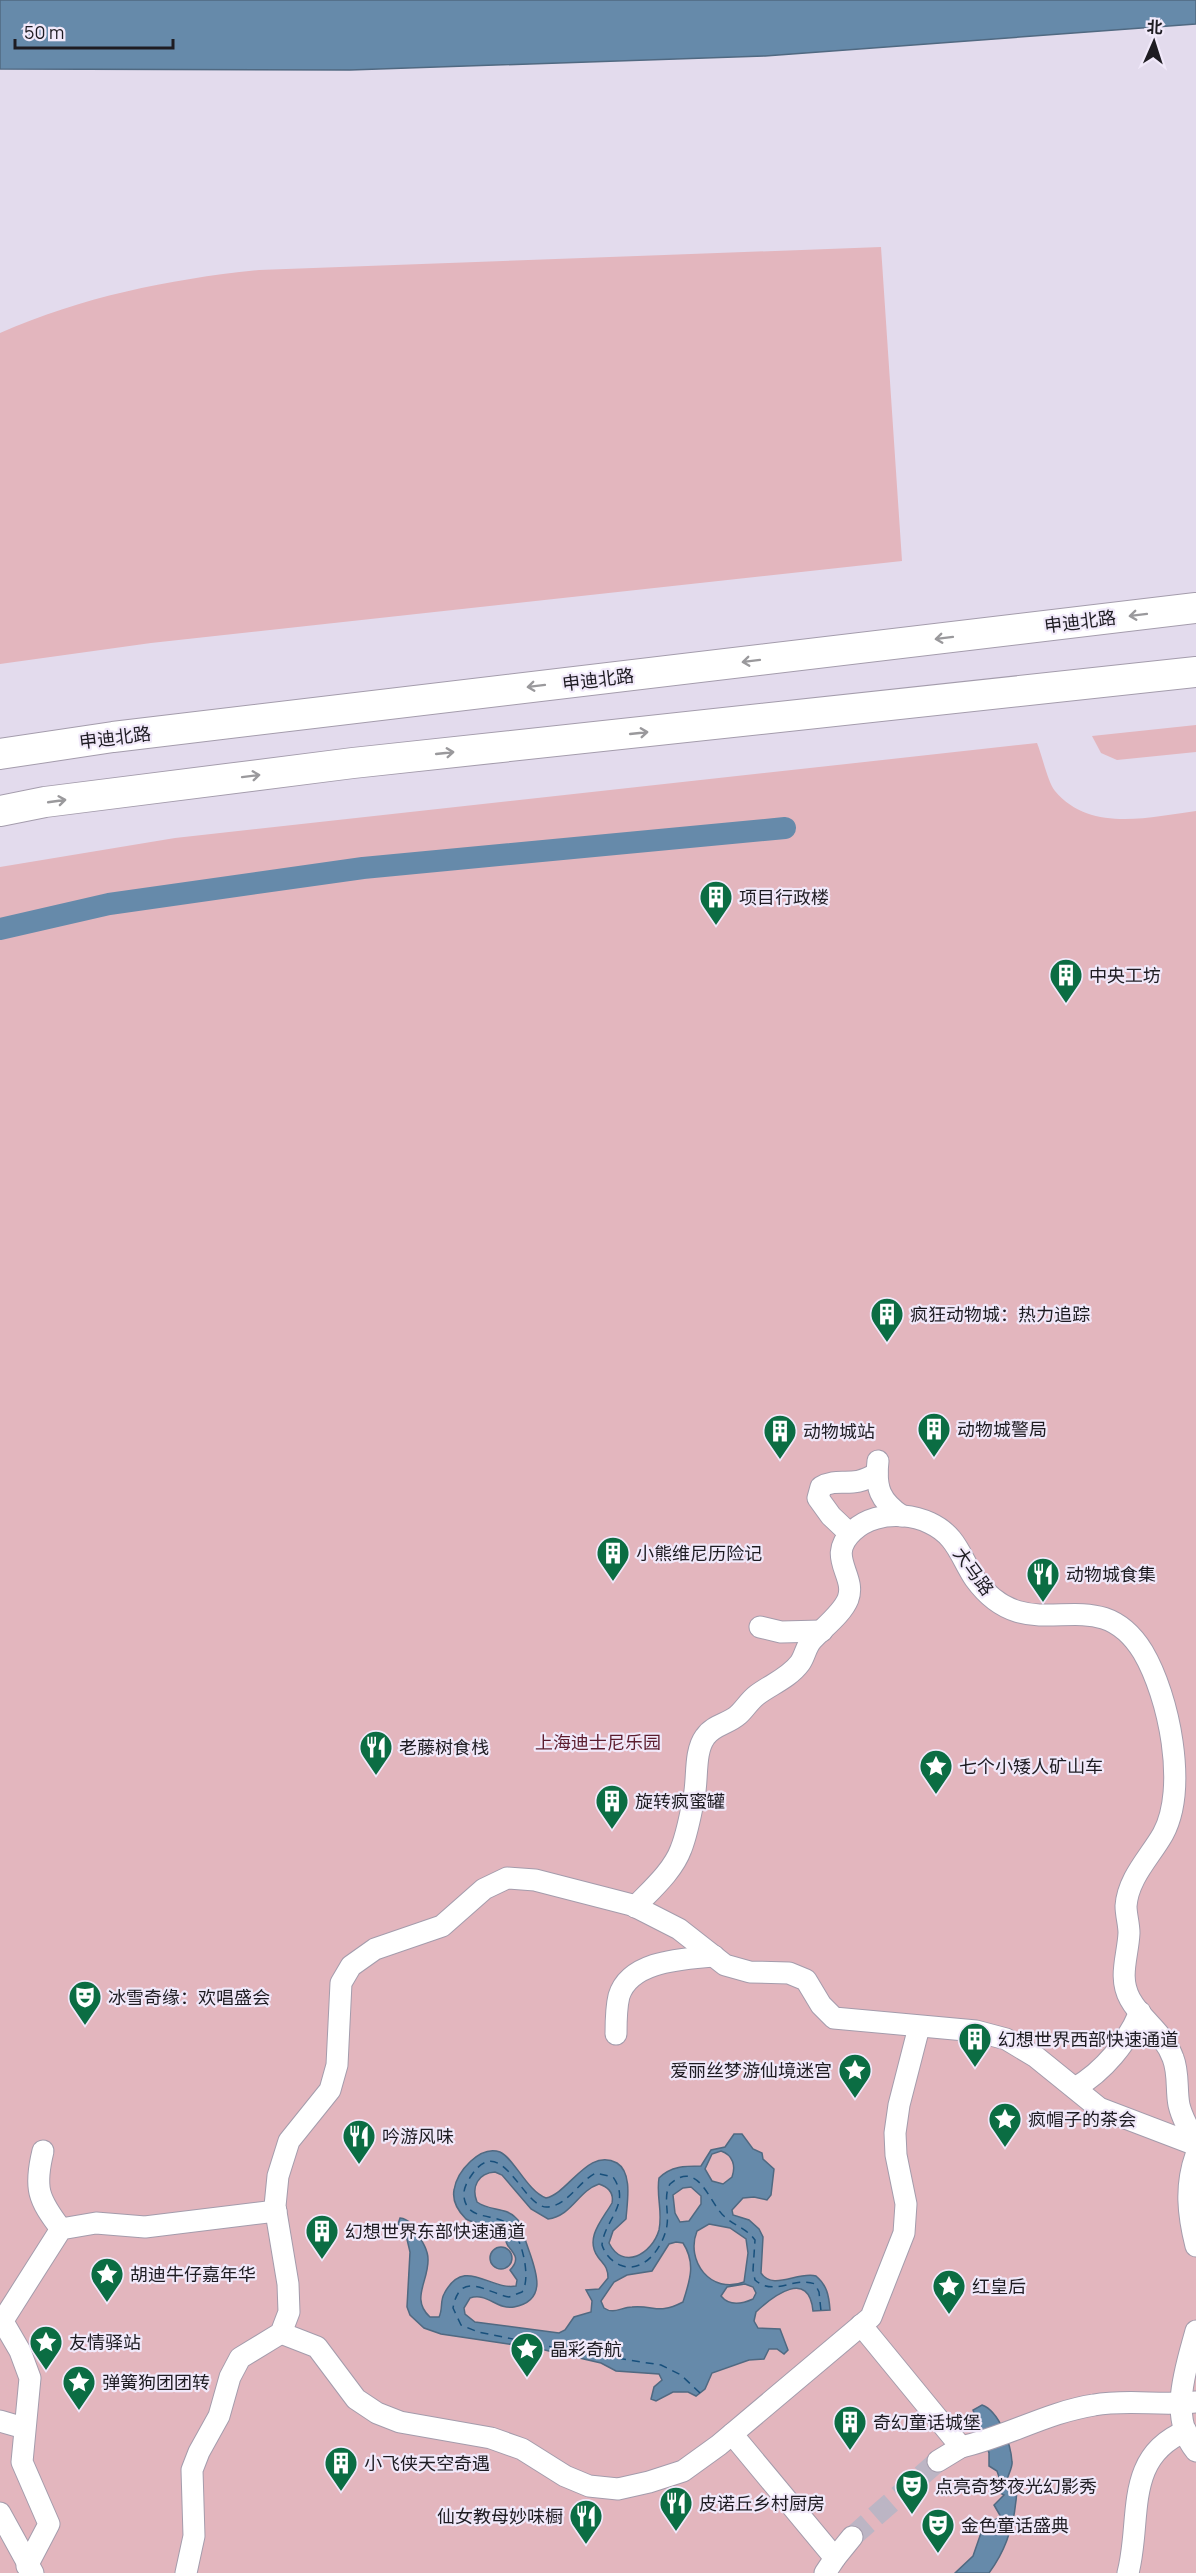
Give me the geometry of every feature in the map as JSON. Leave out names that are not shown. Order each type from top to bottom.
[{"type":"street","name":"申迪北路","points":[[0,754],[125,735],[1196,608]]},
{"type":"street","points":[[0,811],[45,802],[353,763],[1196,672]]},
{"type":"street","points":[[635,1907],[658,1882],[681,1851],[694,1798],[704,1738],[719,1725],[736,1717],[753,1698],[799,1664],[809,1643],[848,1601],[849,1589],[841,1564],[840,1551],[849,1533],[822,1506],[818,1498],[821,1487],[830,1482],[847,1485],[863,1482],[878,1466],[880,1497],[902,1516]]},
{"type":"street","name":"大马路","points":[[849,1533],[863,1523],[882,1516],[902,1516],[926,1521],[950,1536],[975,1579],[990,1596],[1007,1609],[1029,1616],[1077,1613],[1098,1616],[1116,1622],[1130,1634],[1144,1654],[1168,1722],[1174,1760],[1173,1805],[1164,1832],[1131,1885],[1126,1906],[1129,1932],[1124,1984],[1131,2001],[1140,2012]]},
{"type":"street","points":[[760,1627],[781,1632],[822,1631]]},
{"type":"street","points":[[186,2573],[194,2536],[192,2470],[199,2452],[219,2416],[230,2377],[240,2358],[280,2333],[289,2312],[288,2284],[276,2211],[278,2176],[289,2141],[330,2090],[338,2065],[340,1983],[351,1966],[375,1949],[442,1926],[484,1889],[507,1878],[535,1880],[635,1907],[679,1929],[725,1965],[750,1972],[789,1973],[807,1980],[821,2005],[834,2018],[976,2031],[1006,2039],[1036,2057],[1099,2108],[1196,2144]]},
{"type":"street","points":[[616,2034],[620,1994],[637,1973],[656,1964],[714,1956]]},
{"type":"street","points":[[1075,2088],[1092,2078],[1117,2050],[1132,2030],[1140,2012],[1164,2039],[1174,2061],[1179,2105],[1196,2144]]},
{"type":"street","points":[[280,2333],[317,2347],[356,2399],[377,2413],[400,2422],[491,2438],[522,2449],[566,2476],[589,2486],[618,2489],[683,2471],[732,2434],[871,2317],[904,2233],[906,2204],[896,2155],[895,2133],[899,2105],[919,2027]]},
{"type":"street","points":[[43,2151],[37,2185],[40,2200],[61,2229]]},
{"type":"street","points":[[1196,2154],[1190,2172],[1187,2197],[1196,2246]]},
{"type":"street","points":[[30,2570],[49,2524],[22,2462],[24,2427],[30,2401],[30,2378],[20,2350],[1,2322],[61,2229],[96,2223],[145,2227],[276,2211]]},
{"type":"street","points":[[861,2325],[961,2447]]},
{"type":"street","points":[[1196,2331],[1183,2379],[1189,2403],[1186,2430],[1196,2451]]},
{"type":"street","points":[[938,2462],[961,2447],[1011,2433],[1063,2412],[1095,2404],[1189,2403]]},
{"type":"street","points":[[0,2421],[24,2427]]},
{"type":"street","points":[[1128,2573],[1133,2554],[1138,2488],[1144,2468],[1158,2449],[1186,2430]]},
{"type":"street","points":[[732,2434],[830,2565],[852,2537]]},
{"type":"street","points":[[0,2513],[30,2570]]},
{"type":"green space","points":[[881,247],[902,561],[151,643],[0,664],[0,333],[63,309],[127,291],[259,270]]},
{"type":"green space","points":[[1196,725],[1196,752],[1117,760],[1101,753],[1092,736]]},
{"type":"green space","name":"上海迪士尼乐园","points":[[1037,743],[1052,787],[1069,804],[1085,813],[1121,819],[1196,811],[1196,2573],[0,2573],[0,867],[175,838]]},
{"type":"water","points":[[0,0],[1196,0],[1196,24],[765,56],[350,70],[0,69]]},
{"type":"water","points":[[734,2134],[742,2134],[753,2149],[762,2153],[763,2159],[774,2169],[771,2195],[767,2200],[754,2197],[743,2198],[732,2210],[733,2215],[749,2220],[759,2229],[763,2237],[761,2273],[766,2278],[779,2281],[801,2276],[816,2276],[823,2283],[828,2295],[830,2310],[813,2311],[810,2298],[805,2291],[798,2288],[781,2293],[756,2312],[754,2321],[758,2328],[780,2329],[788,2350],[784,2354],[777,2349],[769,2349],[764,2359],[749,2360],[712,2373],[705,2389],[696,2396],[688,2392],[673,2392],[656,2401],[651,2399],[654,2387],[662,2380],[659,2374],[616,2371],[601,2363],[536,2348],[441,2334],[424,2328],[410,2315],[407,2307],[410,2252],[406,2235],[398,2224],[400,2218],[412,2225],[427,2252],[428,2267],[421,2303],[430,2317],[439,2317],[444,2294],[460,2277],[478,2277],[497,2284],[516,2286],[517,2280],[510,2270],[516,2260],[503,2232],[495,2227],[466,2219],[455,2202],[456,2183],[465,2168],[477,2156],[492,2151],[505,2155],[533,2189],[546,2198],[563,2188],[597,2161],[607,2160],[617,2163],[622,2168],[627,2181],[626,2219],[613,2231],[609,2243],[615,2251],[629,2258],[644,2252],[659,2230],[659,2178],[673,2169],[701,2166],[711,2150],[725,2147]],"holes":[[[721,2151],[732,2161],[734,2169],[732,2177],[723,2184],[712,2181],[705,2169],[712,2154]],[[495,2172],[502,2175],[531,2209],[548,2219],[563,2213],[592,2187],[599,2184],[611,2193],[612,2203],[596,2229],[593,2243],[594,2250],[606,2269],[608,2278],[599,2289],[586,2290],[592,2301],[591,2312],[574,2317],[565,2330],[559,2333],[475,2322],[465,2314],[464,2308],[470,2298],[482,2297],[502,2306],[514,2307],[533,2297],[536,2290],[535,2271],[520,2222],[507,2212],[477,2202],[475,2196],[477,2182],[484,2175]],[[691,2187],[701,2196],[701,2204],[689,2221],[680,2222],[675,2213],[673,2195],[683,2188]],[[709,2224],[730,2228],[746,2239],[748,2253],[744,2282],[732,2285],[721,2284],[704,2273],[695,2253],[694,2242],[697,2231]],[[683,2243],[691,2265],[690,2279],[683,2302],[662,2309],[628,2307],[611,2311],[604,2308],[601,2301],[614,2282],[627,2275],[652,2271],[669,2244]],[[745,2284],[753,2287],[756,2293],[753,2299],[740,2303],[732,2303],[721,2296],[727,2287]]]},
{"type":"water","points":[[501,2247],[509,2250],[512,2258],[509,2266],[501,2269],[493,2266],[490,2258],[493,2250]]},
{"type":"water","points":[[982,2405],[994,2414],[1007,2438],[1012,2464],[1007,2480],[1017,2482],[1015,2507],[1007,2541],[989,2573],[955,2573],[973,2556],[981,2533],[988,2532],[990,2522],[1001,2517],[994,2505],[1004,2495],[996,2491],[1000,2480],[997,2471],[989,2466],[989,2453],[973,2410]]},
{"type":"waterway","points":[[0,929],[109,904],[363,868],[785,828]]},
{"type":"ferry route","points":[[700,2393],[681,2375],[661,2365],[577,2352],[478,2332],[461,2325],[453,2308],[462,2289],[475,2286],[509,2297],[522,2292],[525,2285],[524,2256],[513,2229],[502,2221],[470,2210],[466,2205],[464,2197],[466,2186],[471,2176],[482,2164],[493,2161],[502,2166],[530,2197],[539,2205],[548,2207],[562,2202],[596,2173],[613,2177],[620,2196],[602,2245],[611,2259],[620,2265],[629,2267],[645,2262],[657,2250],[667,2225],[667,2199],[670,2184],[680,2177],[689,2176],[702,2186],[725,2217],[755,2240],[753,2270],[755,2280],[769,2287],[799,2282],[815,2284],[819,2292],[821,2311]]},
{"type":"tunnel","points":[[852,2537],[938,2461]]},
{"type":"place","name":"项目行政楼","points":[[716,926]]},
{"type":"place","name":"中央工坊","points":[[1066,1004]]},
{"type":"place","name":"疯狂动物城：热力追踪","points":[[887,1343]]},
{"type":"place","name":"动物城警局","points":[[934,1458]]},
{"type":"place","name":"动物城站","points":[[780,1460]]},
{"type":"place","name":"小熊维尼历险记","points":[[613,1582]]},
{"type":"place","name":"动物城食集","points":[[1043,1603]]},
{"type":"place","name":"老藤树食栈","points":[[376,1776]]},
{"type":"place","name":"七个小矮人矿山车","points":[[936,1795]]},
{"type":"place","name":"旋转疯蜜罐","points":[[612,1830]]},
{"type":"place","name":"冰雪奇缘：欢唱盛会","points":[[85,2026]]},
{"type":"place","name":"幻想世界西部快速通道","points":[[975,2068]]},
{"type":"place","name":"爱丽丝梦游仙境迷宫","points":[[855,2099]]},
{"type":"place","name":"疯帽子的茶会","points":[[1005,2148]]},
{"type":"place","name":"吟游风味","points":[[359,2165]]},
{"type":"place","name":"幻想世界东部快速通道","points":[[322,2260]]},
{"type":"place","name":"胡迪牛仔嘉年华","points":[[107,2303]]},
{"type":"place","name":"红皇后","points":[[949,2315]]},
{"type":"place","name":"友情驿站","points":[[46,2371]]},
{"type":"place","name":"晶彩奇航","points":[[527,2378]]},
{"type":"place","name":"弹簧狗团团转","points":[[79,2411]]},
{"type":"place","name":"奇幻童话城堡","points":[[850,2451]]},
{"type":"place","name":"小飞侠天空奇遇","points":[[341,2492]]},
{"type":"place","name":"点亮奇梦夜光幻影秀","points":[[912,2515]]},
{"type":"place","name":"皮诺丘乡村厨房","points":[[676,2532]]},
{"type":"place","name":"仙女教母妙味橱","points":[[586,2545]]},
{"type":"place","name":"金色童话盛典","points":[[938,2554]]}]
